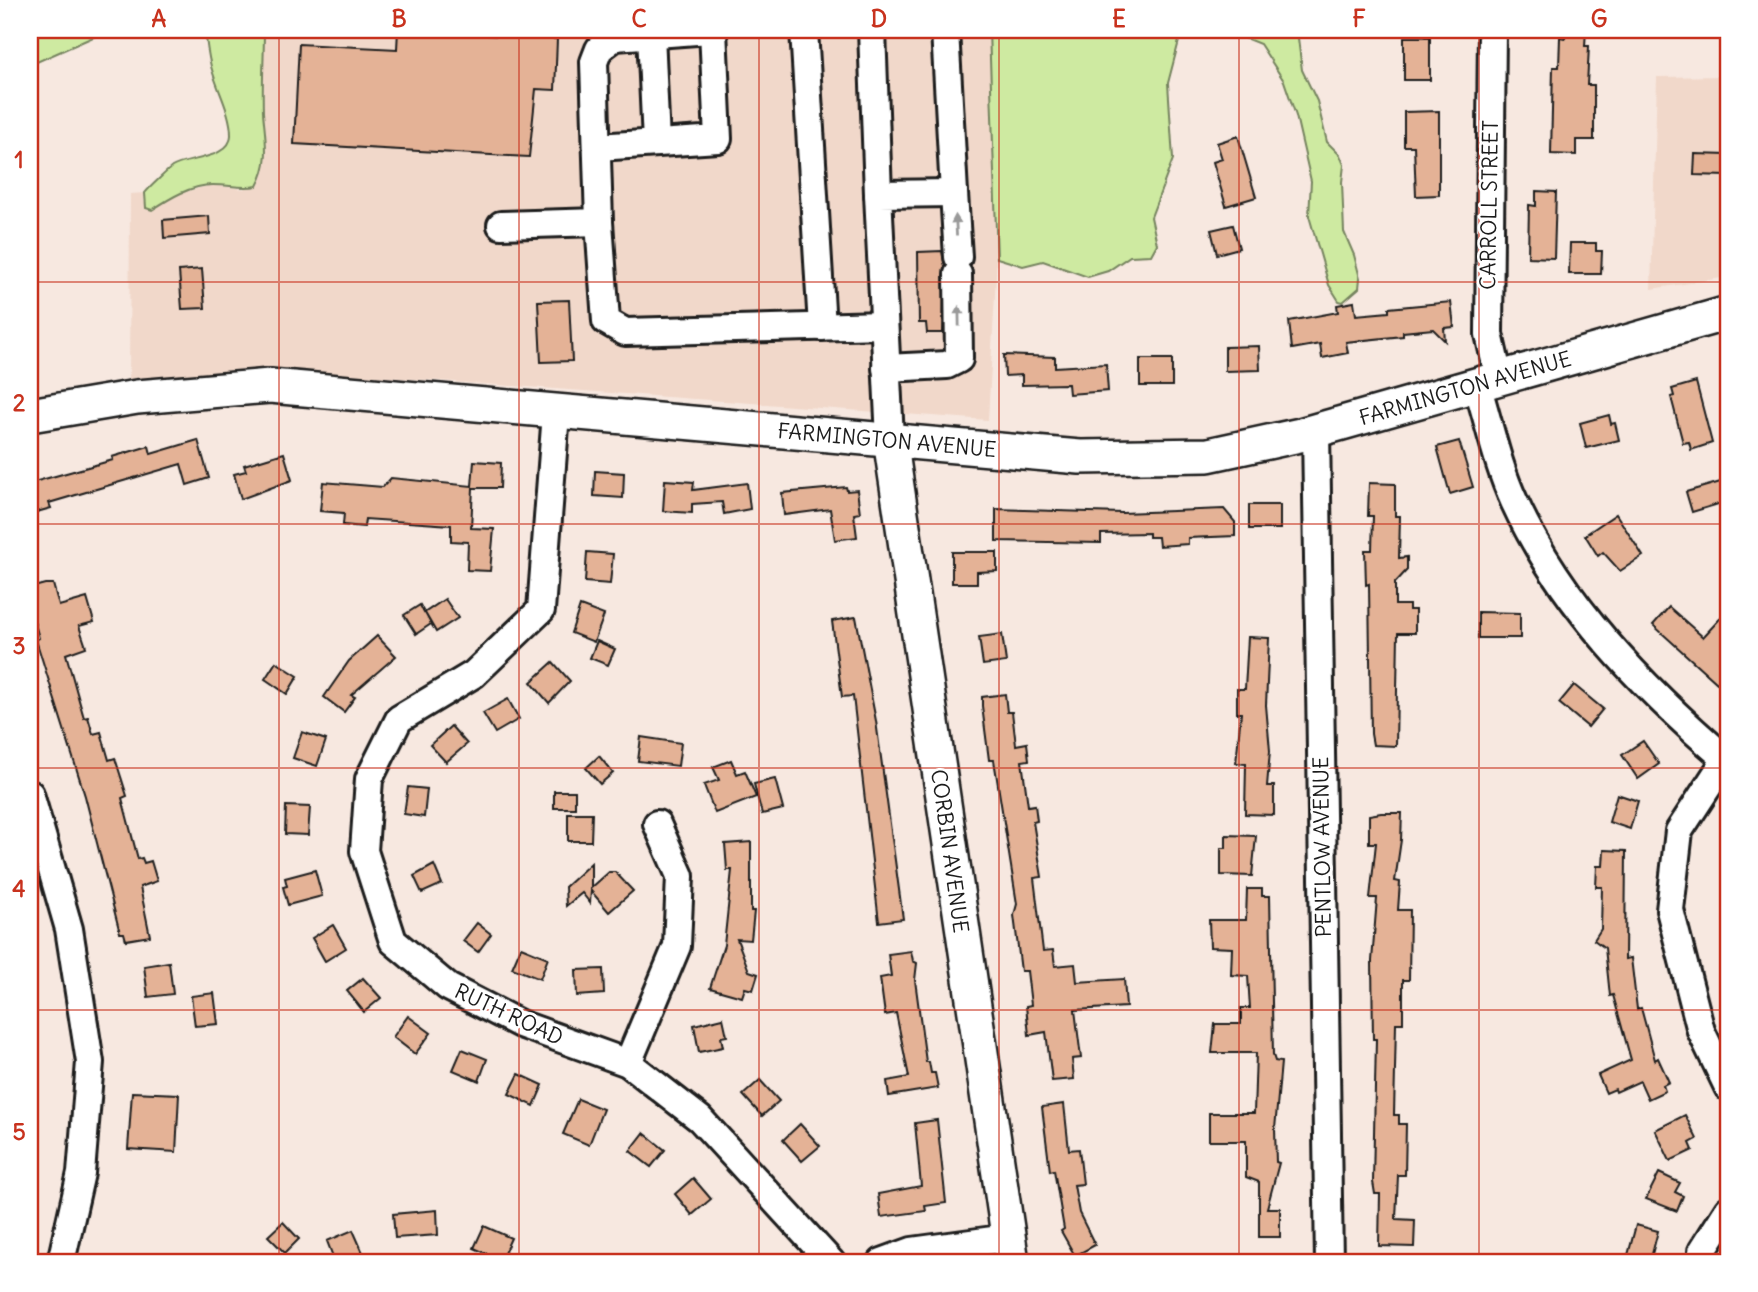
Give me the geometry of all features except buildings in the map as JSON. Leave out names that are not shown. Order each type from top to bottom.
[{"type":"main road","name":"FARMINGTON AVENUE","points":[[30,415],[137,397],[270,386],[556,413],[1093,457],[1208,455],[1316,431],[1728,313]]},
{"type":"main road","name":"CORBIN AVENUE","points":[[890,439],[1010,1250]]},
{"type":"street","points":[[598,147],[718,139],[711,30],[615,37],[599,49],[594,62],[599,222],[606,321],[625,332],[883,325]]},
{"type":"street","points":[[804,30],[822,327]]},
{"type":"street","points":[[872,30],[890,439]]},
{"type":"street","points":[[886,368],[947,366],[959,359],[958,265],[945,30]]},
{"type":"street","name":"CARROLL STREET","points":[[1492,30],[1488,382],[1514,502],[1558,583],[1622,661],[1727,760]]},
{"type":"street","points":[[650,34],[656,143]]},
{"type":"street","points":[[878,194],[954,193]]},
{"type":"street","points":[[500,225],[599,222]]},
{"type":"street","name":"RUTH ROAD","points":[[556,413],[541,610],[474,674],[399,719],[369,779],[365,851],[393,941],[448,987],[520,1024],[628,1063],[700,1119],[831,1262]]},
{"type":"street","name":"PENTLOW AVENUE","points":[[1316,431],[1329,1262]]},
{"type":"street","points":[[1727,760],[1679,831],[1670,910],[1701,1031],[1728,1087]]},
{"type":"street","points":[[30,794],[69,929],[90,1062],[81,1172],[61,1262]]},
{"type":"street","points":[[628,1063],[677,946],[680,876],[657,824]]},
{"type":"street","points":[[1702,1262],[1702,1251],[1728,1210]]},
{"type":"street","points":[[882,1262],[912,1251],[1010,1250]]},
{"type":"shaded area","points":[[264,30],[989,30],[997,258],[988,420],[275,369],[129,385],[130,194],[145,193],[144,201],[152,210],[177,194],[211,185],[244,189],[267,147],[263,112]]},
{"type":"shaded area","points":[[1728,76],[1728,277],[1651,289],[1657,77]]},
{"type":"green space","points":[[30,30],[109,30],[30,65]]},
{"type":"green space","points":[[205,30],[264,30],[264,168],[257,186],[197,187],[152,210],[146,208],[145,193],[170,169],[207,157],[224,149],[229,143],[229,119],[211,68]]},
{"type":"green space","points":[[989,30],[1198,30],[1180,37],[1168,83],[1173,159],[1151,217],[1157,244],[1151,255],[1130,256],[1108,271],[1088,277],[1043,261],[1023,266],[997,258]]},
{"type":"green space","points":[[1199,30],[1297,30],[1302,70],[1317,101],[1327,142],[1340,155],[1344,165],[1344,232],[1360,278],[1359,288],[1343,302],[1339,301],[1329,285],[1309,216],[1311,181],[1296,116],[1284,81],[1260,44],[1240,36]]}]
